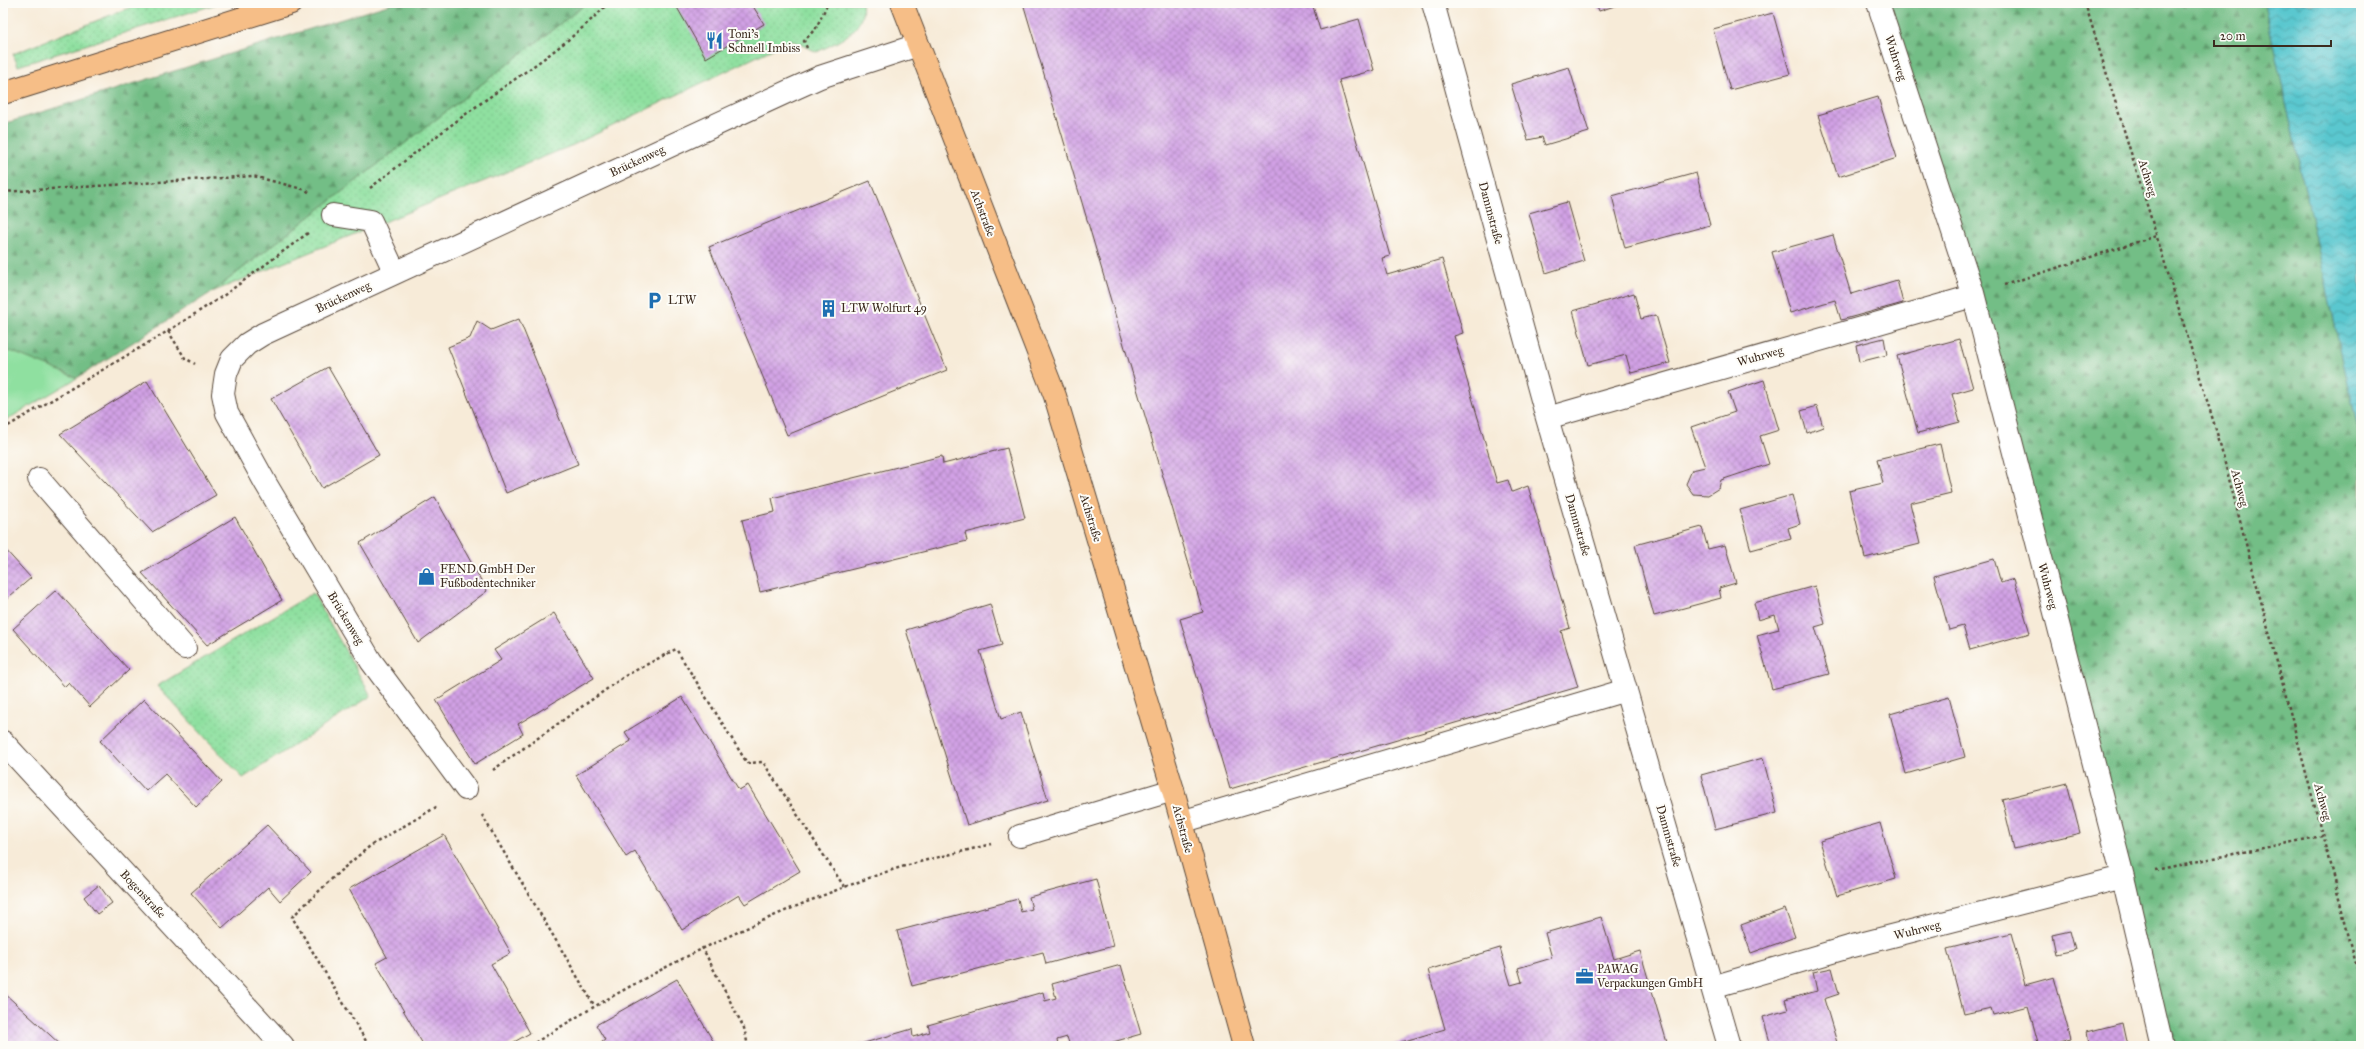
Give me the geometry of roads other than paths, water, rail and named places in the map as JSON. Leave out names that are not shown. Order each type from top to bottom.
[{"type":"main road","points":[[3,94],[291,3]]},
{"type":"main road","name":"Achstraße","points":[[902,3],[1055,396],[1173,790],[1244,1046]]},
{"type":"street","name":"Dammstraße","points":[[1433,3],[1547,418],[1729,1046]]},
{"type":"street","name":"Wuhrweg","points":[[1878,3],[1974,296],[2123,877],[2162,1046]]},
{"type":"street","name":"Brückenweg","points":[[466,789],[371,660],[266,484],[227,413],[223,394],[226,374],[232,359],[247,344],[263,334],[820,77],[918,44]]},
{"type":"street","points":[[333,215],[371,221],[395,273]]},
{"type":"street","name":"Wuhrweg","points":[[1547,418],[1974,296]]},
{"type":"street","points":[[39,479],[186,648]]},
{"type":"street","points":[[1181,822],[1626,690]]},
{"type":"street","name":"Bogenstraße","points":[[3,742],[283,1046]]},
{"type":"street","points":[[1020,836],[1173,790]]},
{"type":"street","name":"Wuhrweg","points":[[1712,987],[1849,947],[2123,877]]},
{"type":"water","points":[[2264,3],[2361,3],[2361,443]]},
{"type":"place","name":"Toni's Schnell Imbiss","points":[[715,41]]},
{"type":"place","name":"LTW","points":[[655,300]]},
{"type":"place","name":"LTW Wolfurt 49","points":[[828,308]]},
{"type":"place","name":"FEND GmbH Der Fußbodentechniker","points":[[427,576]]},
{"type":"place","name":"PAWAG Verpackungen GmbH","points":[[1584,976]]}]
